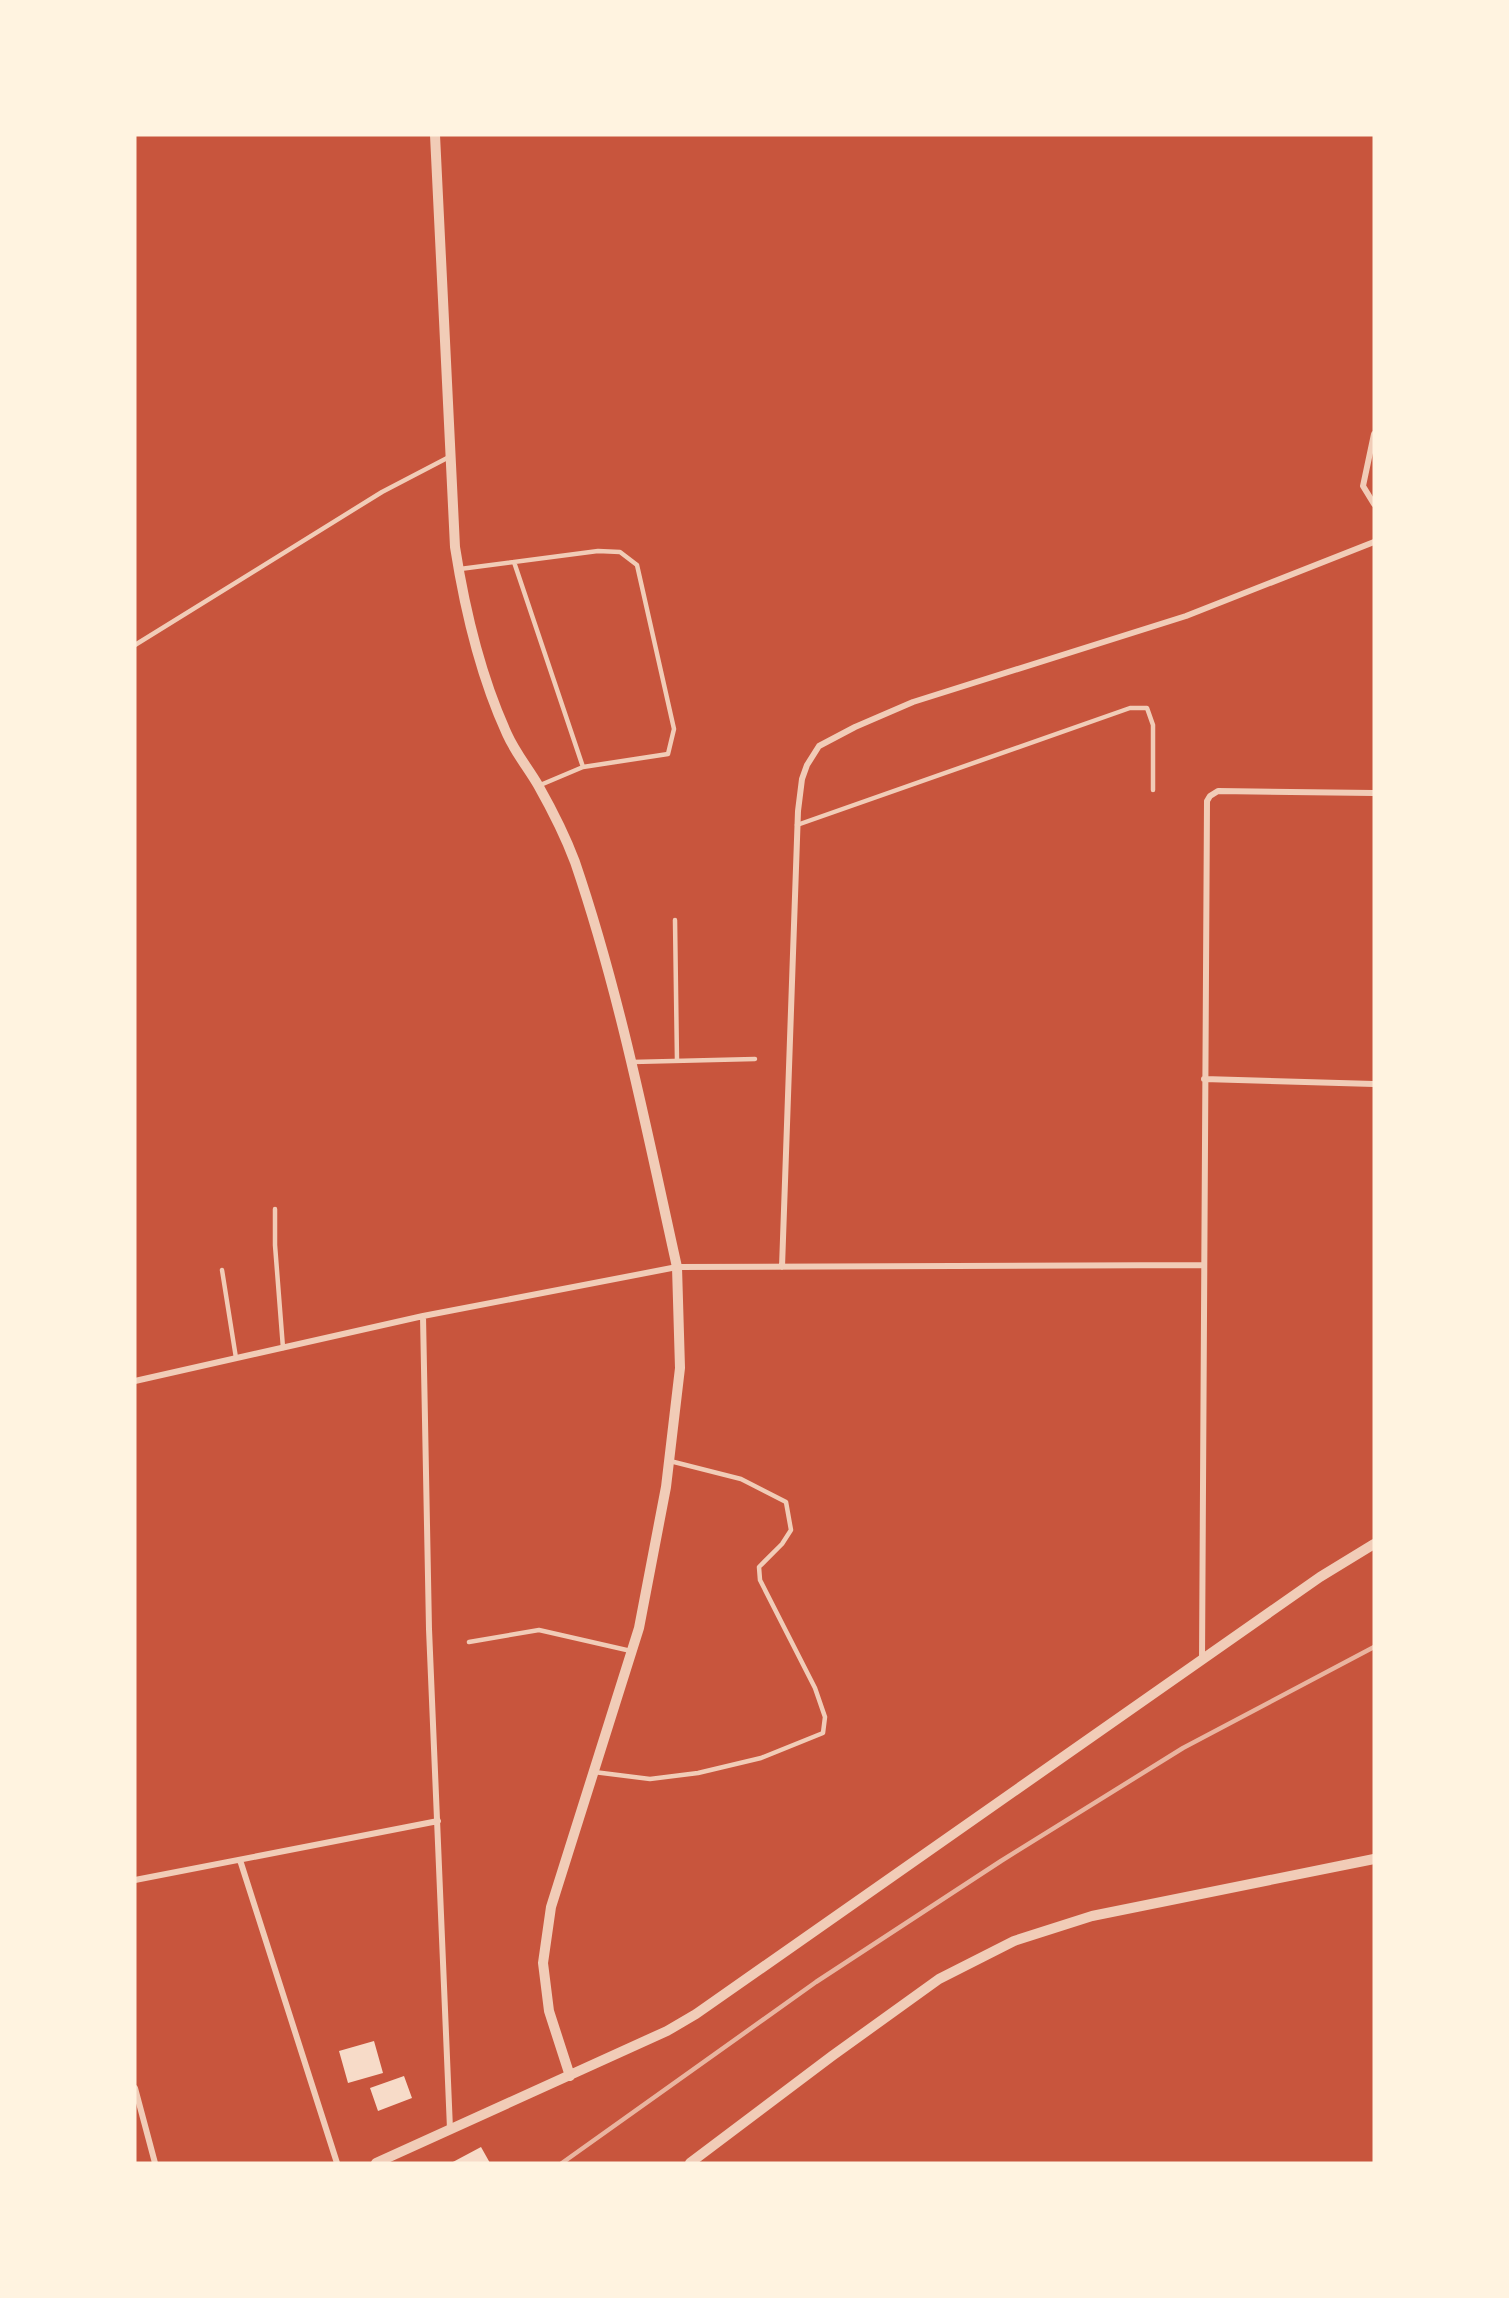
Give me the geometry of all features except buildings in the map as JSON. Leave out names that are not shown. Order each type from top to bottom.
[{"type":"street","points":[[435,135],[455,547],[466,606],[487,686],[508,736],[538,786],[574,859],[602,949],[677,1267],[680,1368],[666,1487],[639,1628],[551,1907],[543,1963],[549,2011],[570,2076]]},
{"type":"street","points":[[1374,434],[1363,486],[1374,504]]},
{"type":"street","points":[[782,1267],[797,825],[802,779],[807,765],[819,746],[855,727],[913,702],[1186,616],[1374,542]]},
{"type":"street","points":[[1202,1661],[1207,801],[1209,796],[1218,791],[1374,793]]},
{"type":"street","points":[[1204,1079],[1374,1084]]},
{"type":"street","points":[[135,1381],[423,1316],[677,1267],[1203,1265]]},
{"type":"street","points":[[423,1316],[429,1629],[450,2129]]},
{"type":"street","points":[[376,2163],[668,2031],[696,2014],[1320,1577],[1374,1544]]},
{"type":"street","points":[[135,1880],[438,1821]]},
{"type":"street","points":[[690,2163],[939,1979],[1014,1941],[1092,1916],[1374,1859]]},
{"type":"street","points":[[240,1860],[337,2163]]},
{"type":"street","points":[[135,2088],[155,2163]]},
{"type":"lane","points":[[135,645],[382,492],[451,456]]},
{"type":"lane","points":[[459,570],[598,551],[620,552],[637,565],[674,729],[668,754],[583,767],[538,786]]},
{"type":"lane","points":[[514,562],[583,767]]},
{"type":"lane","points":[[797,825],[1130,708],[1147,708],[1154,724],[1153,790]]},
{"type":"lane","points":[[675,920],[677,1061]]},
{"type":"lane","points":[[630,1062],[755,1059]]},
{"type":"lane","points":[[275,1209],[275,1245],[283,1348]]},
{"type":"lane","points":[[222,1270],[236,1358]]},
{"type":"lane","points":[[594,1772],[650,1779],[698,1773],[762,1758],[823,1733],[825,1717],[816,1688],[760,1580],[759,1568],[782,1544],[791,1530],[786,1502],[741,1479],[669,1461]]},
{"type":"lane","points":[[469,1641],[538,1630],[631,1652]]},
{"type":"railway","points":[[562,2163],[816,1982],[1001,1861],[1183,1748],[1374,1647]]}]
